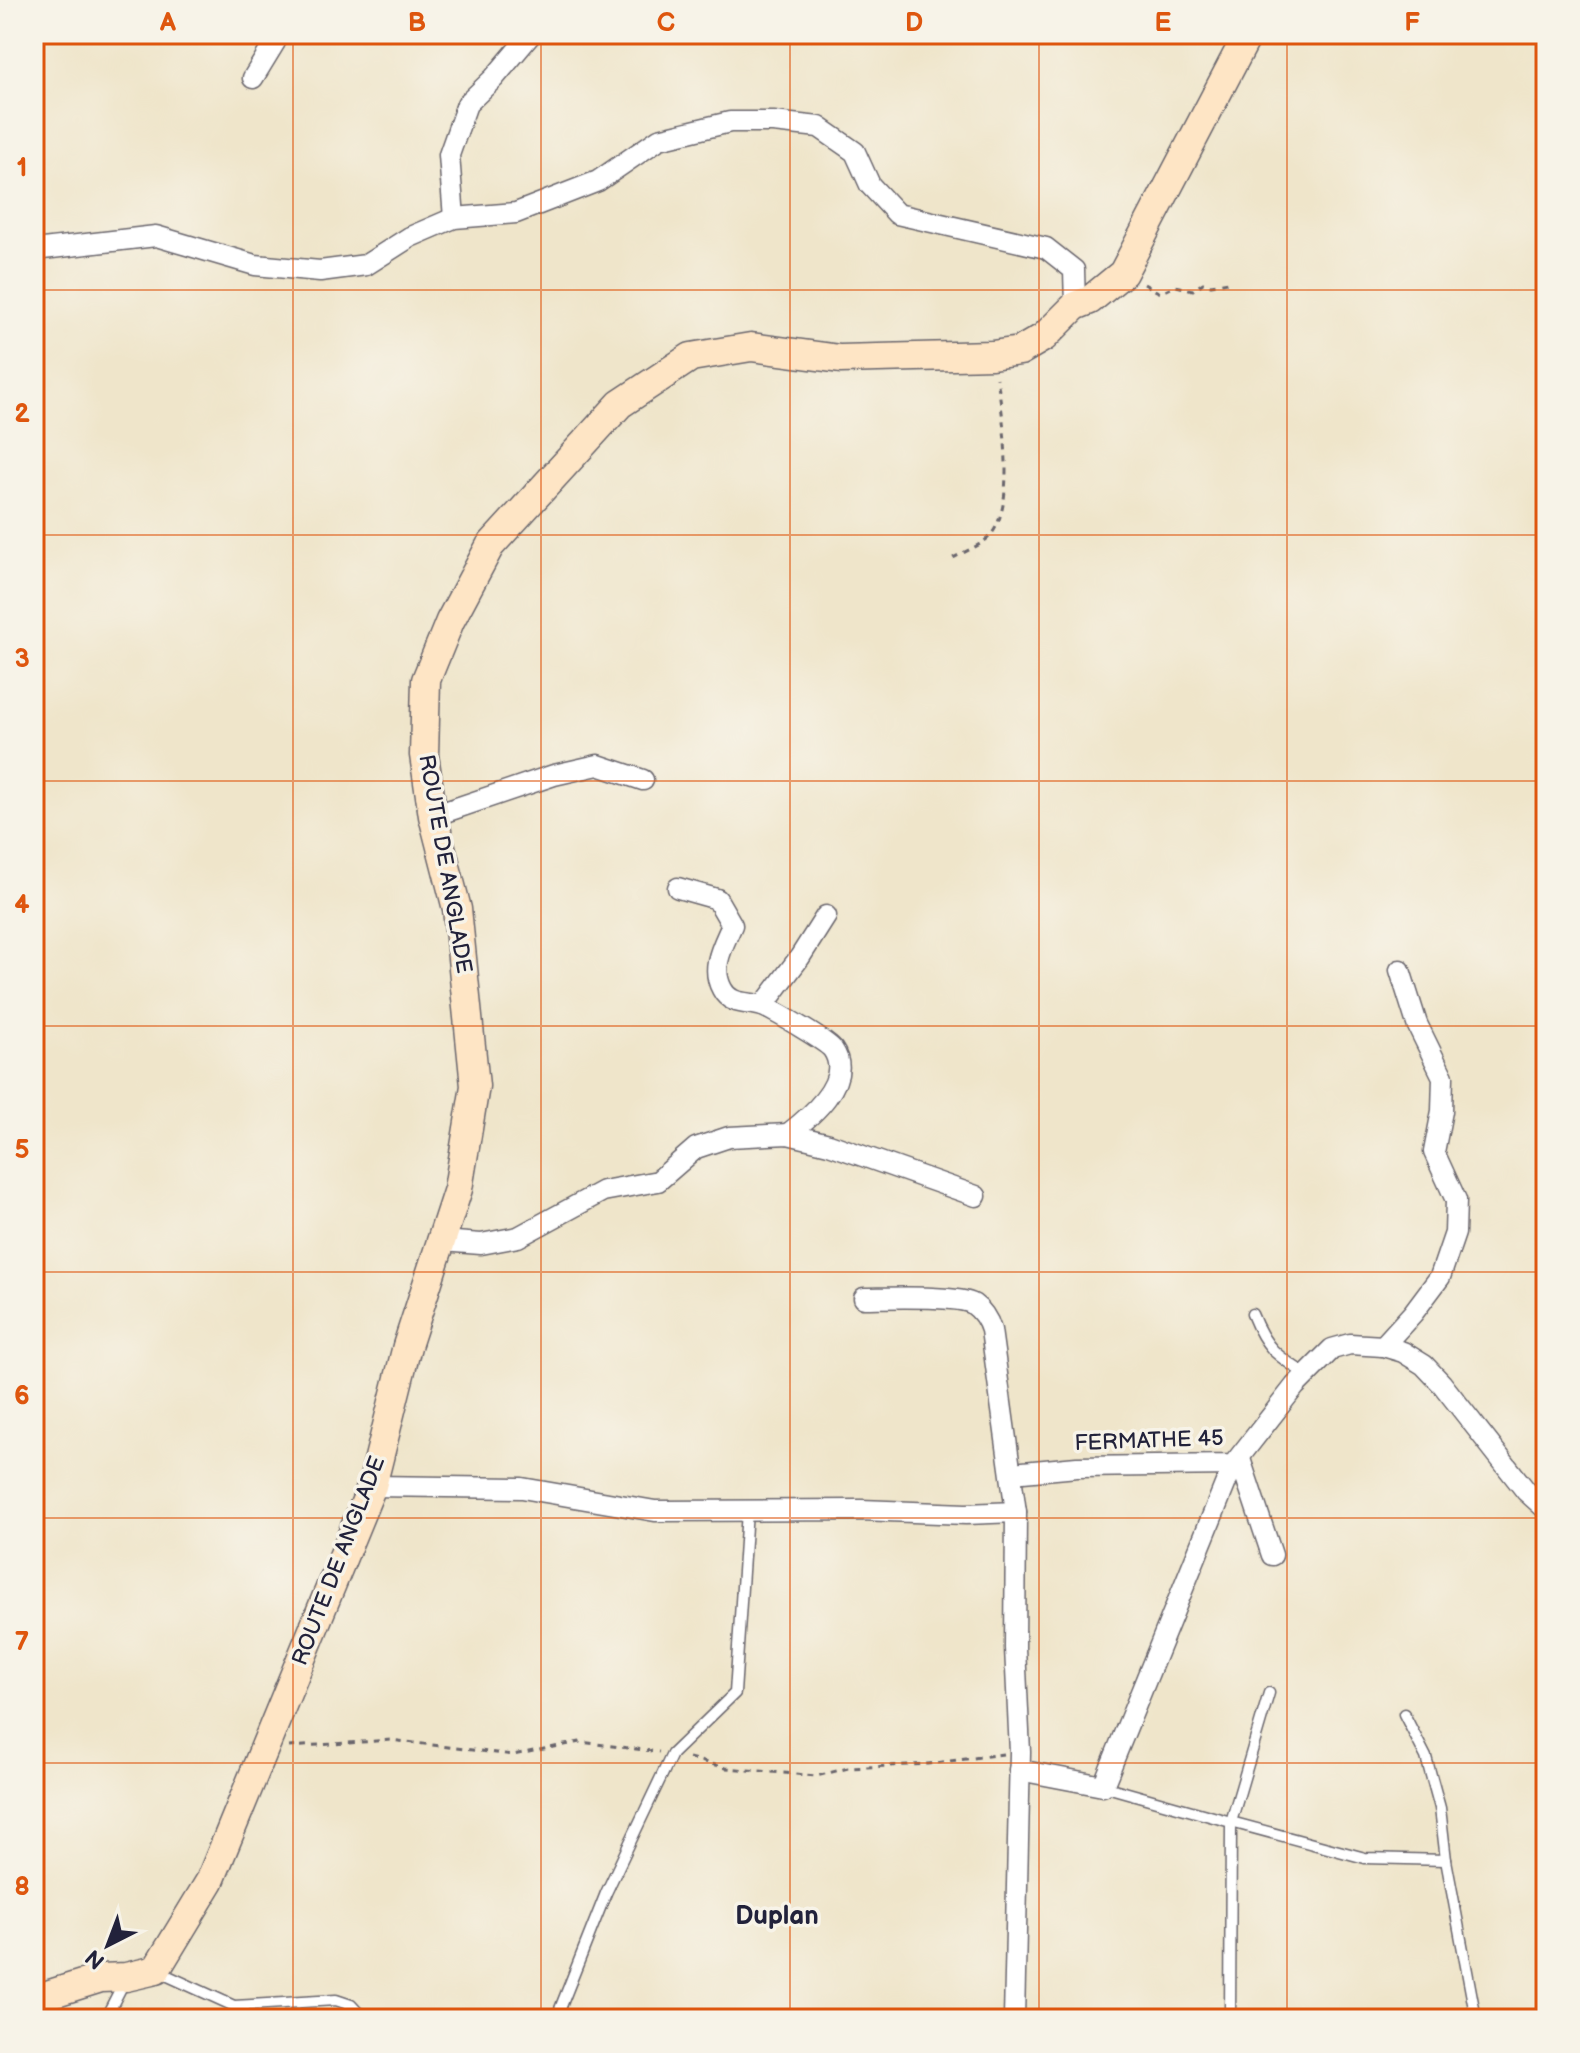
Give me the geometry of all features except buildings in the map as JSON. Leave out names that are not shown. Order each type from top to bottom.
[{"type":"street","points":[[253,78],[275,42],[275,34]]},
{"type":"street","points":[[454,218],[449,155],[467,104],[531,34]]},
{"type":"street","name":"ROUTE DE ANGLADE","points":[[156,1970],[210,1881],[372,1486],[407,1346],[458,1189],[475,1086],[457,909],[433,816],[424,755],[426,680],[450,621],[490,546],[620,404],[691,357],[751,347],[840,359],[992,355],[1020,351],[1044,337],[1075,306],[1090,300],[1123,273],[1248,34]]},
{"type":"street","points":[[34,250],[156,236],[255,265],[320,271],[366,265],[410,237],[454,218],[516,213],[598,181],[659,139],[730,122],[773,122],[819,127],[855,152],[870,185],[897,214],[1046,248],[1074,270],[1075,306]]},
{"type":"street","points":[[433,816],[554,775],[598,765],[643,780]]},
{"type":"street","points":[[678,888],[717,899],[732,925],[716,963],[722,990],[738,1003],[763,1006],[832,1048],[839,1064],[834,1086],[811,1116],[788,1134]]},
{"type":"street","points":[[763,1006],[826,916]]},
{"type":"street","points":[[1383,1346],[1440,1277],[1455,1233],[1456,1200],[1434,1152],[1442,1111],[1443,1077],[1417,1024],[1400,970]]},
{"type":"street","points":[[442,1241],[481,1244],[518,1237],[603,1191],[658,1181],[696,1148],[729,1137],[788,1134],[829,1144],[976,1196]]},
{"type":"street","points":[[864,1298],[962,1300],[981,1311],[991,1330],[1016,1512],[1015,1648],[1020,1761],[1014,2019]]},
{"type":"street","name":"FERMATHE 45","points":[[1012,1473],[1077,1467],[1236,1462],[1275,1411],[1332,1349],[1350,1344],[1383,1346],[1403,1352],[1433,1374],[1526,1491],[1546,1509]]},
{"type":"street","points":[[1236,1462],[1272,1555]]},
{"type":"street","points":[[1020,1761],[1103,1786],[1236,1462]]},
{"type":"street","points":[[372,1486],[522,1488],[655,1511],[1016,1512]]},
{"type":"street","points":[[34,1999],[101,1978],[126,1977],[156,1970]]},
{"type":"lane","points":[[1252,1314],[1259,1332],[1275,1355],[1307,1375]]},
{"type":"lane","points":[[556,2019],[606,1893],[672,1754],[735,1693],[747,1511]]},
{"type":"lane","points":[[1230,2019],[1231,1822],[1269,1693]]},
{"type":"lane","points":[[1404,1714],[1426,1757],[1440,1808],[1446,1860],[1476,2019]]},
{"type":"lane","points":[[1103,1786],[1365,1858],[1446,1860]]},
{"type":"lane","points":[[156,1970],[234,2006],[336,2000],[351,2005],[364,2019]]},
{"type":"lane","points":[[105,2019],[126,1977]]},
{"type":"path","points":[[1123,273],[1159,294],[1165,294],[1176,286],[1193,290],[1203,283],[1228,282]]},
{"type":"path","points":[[953,558],[990,536],[1002,510],[1007,463],[992,355]]},
{"type":"path","points":[[266,1749],[391,1740],[513,1755],[580,1742],[672,1754],[726,1768],[817,1776],[848,1768],[1020,1761]]},
{"type":"district","name":"Duplan","points":[[777,1916]]}]
